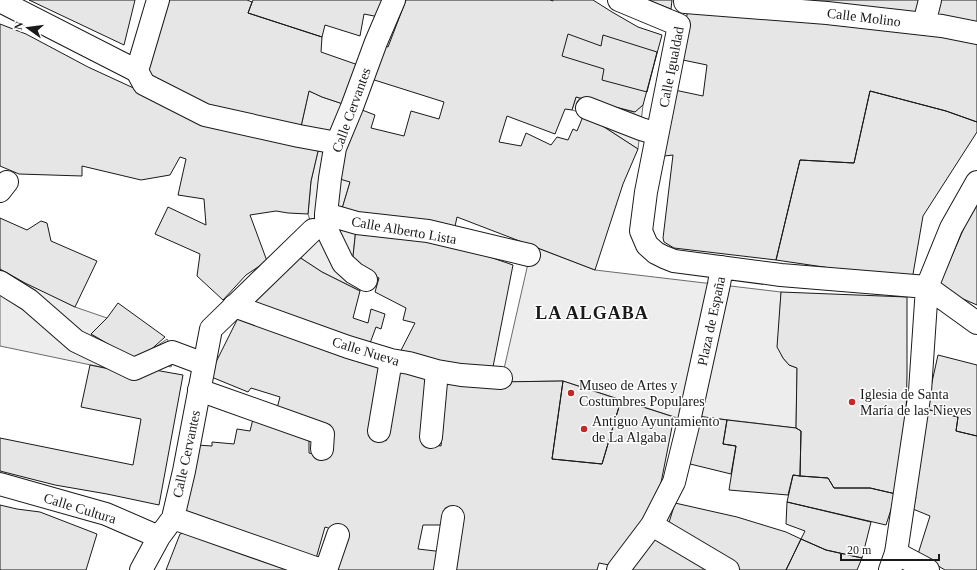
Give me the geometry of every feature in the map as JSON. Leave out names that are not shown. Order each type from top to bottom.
[{"type":"street","points":[[137,71],[158,0]]},
{"type":"street","name":"Calle Cervantes","points":[[173,518],[184,471],[211,329],[320,222],[335,148],[394,0]]},
{"type":"street","points":[[619,0],[679,25]]},
{"type":"street","points":[[924,24],[930,0]]},
{"type":"street","points":[[0,1],[137,71],[144,84],[205,115],[337,143]]},
{"type":"street","name":"Calle Igualdad","points":[[685,1],[657,134],[646,192],[641,232],[647,245],[656,253],[664,257],[674,261],[722,267]]},
{"type":"street","name":"Calle Molino","points":[[685,1],[827,13],[942,26],[977,33]]},
{"type":"street","points":[[588,108],[640,129],[657,134]]},
{"type":"street","points":[[928,570],[893,562],[920,391],[926,287],[951,228],[977,182]]},
{"type":"street","name":"Calle Cervantes","points":[[320,222],[326,228],[343,264],[366,280]]},
{"type":"street","name":"Calle Alberto Lista","points":[[320,222],[357,223],[428,231],[530,255]]},
{"type":"street","points":[[722,267],[781,275],[926,287],[977,323]]},
{"type":"street","name":"Plaza de España","points":[[618,570],[652,525],[674,482],[689,421],[722,267]]},
{"type":"street","points":[[0,282],[29,300],[76,341],[134,370],[172,352],[204,364]]},
{"type":"street","name":"Calle Nueva","points":[[234,306],[348,347],[392,360],[437,371],[501,378]]},
{"type":"street","points":[[379,431],[392,360]]},
{"type":"street","points":[[431,438],[437,371]]},
{"type":"street","name":"Calle Cervantes","points":[[199,390],[323,434],[322,449]]},
{"type":"street","name":"Calle Cultura","points":[[0,484],[106,514],[159,537]]},
{"type":"street","points":[[445,570],[453,517]]},
{"type":"street","points":[[143,569],[159,537],[173,518],[321,570]]},
{"type":"street","points":[[652,525],[728,570]]},
{"type":"street","points":[[326,570],[338,535]]},
{"type":"shaded area","points":[[309,91],[346,105],[350,182],[341,212],[356,228],[352,266],[366,280],[360,291],[322,272],[296,255],[313,230],[308,214],[311,181],[319,147],[299,136]]},
{"type":"shaded area","points":[[576,97],[634,112],[643,105],[638,149],[584,114],[572,110]]},
{"type":"shaded area","points":[[532,246],[595,270],[781,292],[778,347],[783,358],[789,365],[797,368],[796,428],[704,417],[690,422],[563,381],[501,382]]},
{"type":"shaded area","points":[[0,269],[75,307],[107,318],[91,334],[115,348],[131,364],[167,339],[171,346],[173,362],[171,367],[157,364],[134,374],[0,346]]},
{"type":"building","points":[[29,0],[135,0],[124,45]]},
{"type":"building","points":[[169,0],[247,0],[252,2],[248,13],[322,37],[321,52],[361,66],[346,105],[309,91],[300,131],[211,108],[146,78]]},
{"type":"building","points":[[253,0],[384,0],[379,17],[364,14],[360,36],[325,25],[322,37],[248,13]]},
{"type":"building","points":[[406,0],[593,0],[638,27],[662,35],[643,105],[635,112],[576,97],[572,110],[565,109],[555,134],[507,116],[499,142],[521,146],[526,133],[551,145],[557,137],[568,140],[573,129],[577,131],[584,114],[638,149],[623,184],[595,270],[457,217],[454,231],[341,212],[350,182],[333,177],[357,108],[375,115],[371,128],[404,136],[411,111],[439,119],[444,102],[368,78],[379,44],[388,47]]},
{"type":"building","points":[[648,0],[672,0],[671,9]]},
{"type":"building","points":[[726,0],[924,0],[921,18]]},
{"type":"building","points":[[935,0],[977,0],[977,28],[931,21]]},
{"type":"building","points":[[688,10],[883,26],[977,41],[977,122],[946,111],[870,91],[854,163],[800,160],[776,260],[674,248],[664,242],[663,238],[673,155],[656,157],[670,89],[703,96],[707,65],[678,59]]},
{"type":"building","points":[[0,24],[26,34],[88,67],[140,91],[319,147],[311,181],[308,214],[276,211],[250,215],[267,261],[246,275],[223,300],[197,276],[200,254],[155,234],[168,207],[206,225],[204,199],[178,195],[186,159],[180,157],[170,175],[141,180],[82,166],[82,176],[19,174],[0,166]]},
{"type":"building","points":[[568,34],[601,46],[603,35],[657,52],[647,92],[602,80],[604,69],[562,56]]},
{"type":"building","points":[[870,91],[946,111],[977,122],[977,132],[923,216],[912,280],[776,260],[800,160],[854,163]]},
{"type":"building","points":[[977,205],[977,305],[938,288],[970,214]]},
{"type":"building","points":[[0,218],[27,230],[41,221],[47,223],[51,241],[97,261],[75,307],[0,269]]},
{"type":"building","points":[[356,228],[426,235],[513,265],[492,372],[397,358],[415,323],[403,320],[406,308],[375,292],[379,278],[352,266]]},
{"type":"building","points":[[296,255],[322,272],[360,291],[353,318],[368,323],[371,309],[385,314],[381,329],[376,327],[369,346],[251,303]]},
{"type":"building","name":"Iglesia de Santa María de las Nieves","points":[[781,292],[907,297],[905,460],[896,494],[870,488],[834,488],[828,478],[800,476],[801,431],[796,428],[797,368],[789,365],[777,347]]},
{"type":"building","points":[[118,303],[165,337],[146,354],[131,364],[115,348],[91,334],[107,318]]},
{"type":"building","points":[[239,316],[386,365],[374,434],[386,441],[396,396],[395,366],[433,374],[423,443],[441,446],[443,426],[440,377],[495,382],[563,381],[552,459],[602,464],[621,400],[674,417],[658,498],[614,566],[599,563],[597,570],[449,570],[458,511],[445,510],[444,525],[423,525],[418,549],[444,552],[441,570],[338,570],[344,539],[347,534],[325,527],[315,562],[218,522],[184,510],[197,445],[212,446],[212,442],[234,444],[237,429],[250,431],[254,415],[309,435],[309,453],[327,457],[329,428],[276,412],[280,397],[251,388],[248,392],[209,376]]},
{"type":"building","points":[[938,355],[977,365],[977,436],[956,431],[958,417],[926,409]]},
{"type":"building","points":[[90,365],[134,374],[149,369],[183,375],[159,505],[55,485],[0,471],[0,438],[133,465],[141,419],[81,407]]},
{"type":"building","name":"Antiguo Ayuntamiento de La Algaba","points":[[563,381],[621,400],[602,464],[552,459]]},
{"type":"building","points":[[926,409],[958,417],[956,431],[977,436],[977,570],[945,570],[918,554],[930,516],[913,509],[916,497],[911,496]]},
{"type":"building","points":[[692,414],[727,420],[723,444],[736,446],[731,474],[682,462]]},
{"type":"building","points":[[727,420],[796,428],[801,431],[800,476],[793,475],[788,495],[729,490],[736,446],[723,444]]},
{"type":"building","points":[[793,475],[828,478],[834,488],[870,488],[896,494],[886,525],[787,502]]},
{"type":"building","points":[[787,502],[871,522],[862,558],[826,550],[801,539],[805,531],[786,524]]},
{"type":"building","points":[[675,503],[737,517],[786,532],[801,539],[786,570],[740,570],[667,529]]},
{"type":"building","points":[[0,505],[40,512],[97,534],[86,570],[0,570]]},
{"type":"building","points":[[187,532],[295,570],[166,570],[180,534]]},
{"type":"building","points":[[652,535],[715,570],[626,570]]},
{"type":"building","points":[[801,539],[826,550],[862,558],[857,570],[786,570]]},
{"type":"place","name":"Museo de Artes y Costumbres Populares","points":[[571,393]]},
{"type":"place","name":"Iglesia de Santa María de las Nieves","points":[[852,402]]},
{"type":"place","name":"Antiguo Ayuntamiento de La Algaba","points":[[584,429]]},
{"type":"district","name":"LA ALGABA","points":[[592,313]]}]
